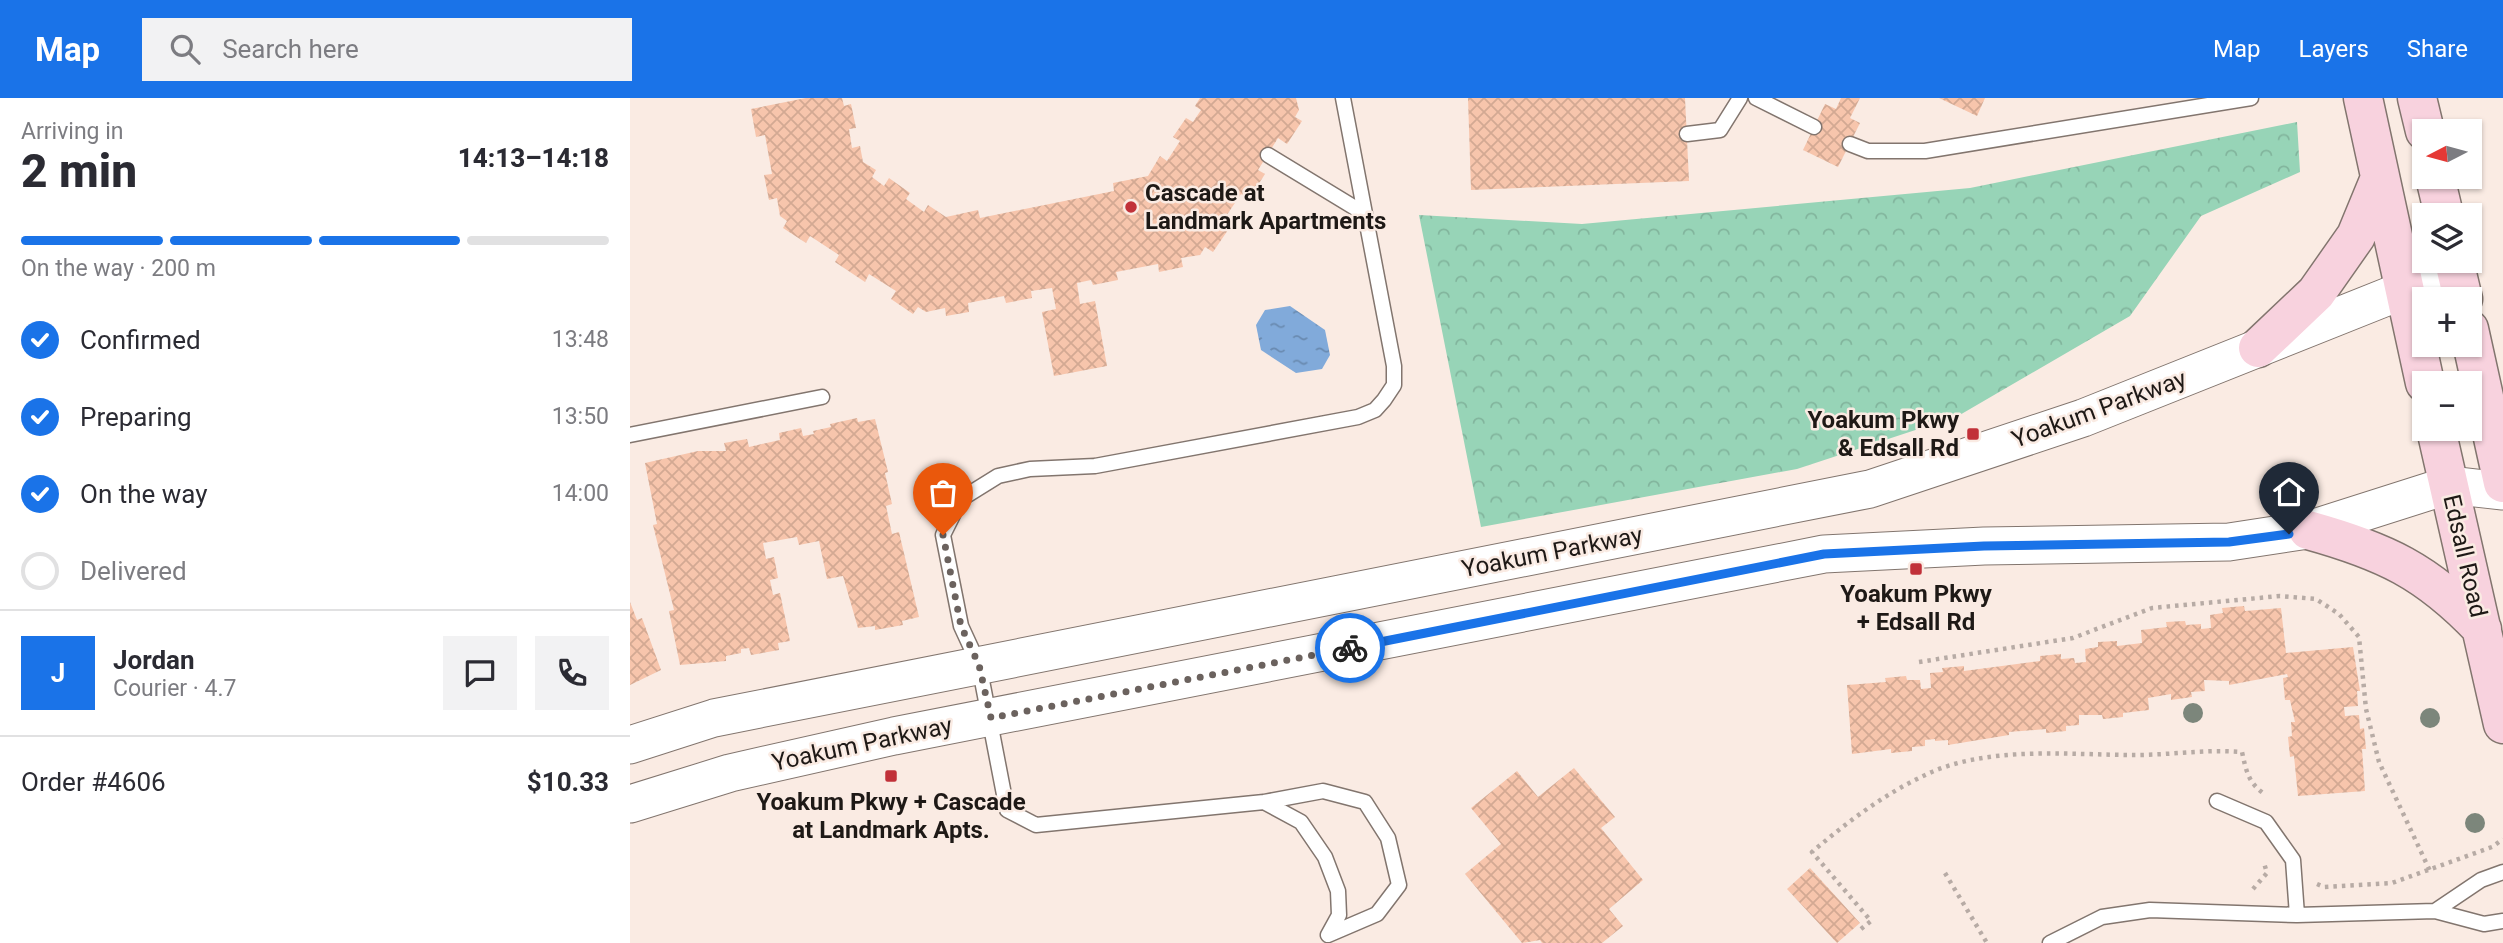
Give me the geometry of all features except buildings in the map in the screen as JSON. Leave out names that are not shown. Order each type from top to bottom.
[{"type":"main road","points":[[2363,98],[2423,371]]},
{"type":"main road","points":[[2417,98],[2422,119]]},
{"type":"main road","points":[[2259,348],[2316,293],[2356,236],[2380,178]]},
{"type":"main road","points":[[2475,357],[2503,483]]},
{"type":"main road","name":"Edsall Road","points":[[2439,441],[2503,723]]},
{"type":"main road","points":[[2308,530],[2357,543],[2407,566],[2452,598],[2482,629]]},
{"type":"street","name":"Yoakum Parkway","points":[[630,745],[714,718],[1870,489],[2083,418],[2404,290],[2412,289]]},
{"type":"street","name":"Yoakum Parkway","points":[[630,804],[730,773],[894,736],[1824,554],[1984,546],[2229,542],[2308,530],[2449,485],[2503,491]]},
{"type":"lane","points":[[1264,802],[1301,822],[1325,857],[1338,891],[1339,915],[1328,935],[1377,914],[1399,885],[1388,838],[1365,802],[1323,791],[1264,802],[1036,825],[1007,810],[979,665],[961,626],[943,535],[961,499],[998,476],[1030,469],[1096,466],[1357,417],[1375,410],[1394,385],[1393,357],[1343,98]]},
{"type":"lane","points":[[1687,134],[1720,130],[1740,98]]},
{"type":"lane","points":[[1756,98],[1814,127]]},
{"type":"lane","points":[[1850,144],[1868,151],[1925,151],[2250,98]]},
{"type":"lane","points":[[1268,155],[1365,214]]},
{"type":"lane","points":[[630,435],[822,397]]},
{"type":"lane","points":[[2217,801],[2266,822],[2293,860],[2297,915]]},
{"type":"lane","points":[[2435,911],[2482,880],[2503,872]]},
{"type":"lane","points":[[2050,943],[2102,917],[2150,910],[2297,915],[2435,911],[2484,924],[2503,921]]},
{"type":"path","points":[[1919,662],[2073,638],[2152,608],[2280,596],[2316,599],[2339,614],[2359,636],[2366,709],[2379,762],[2430,871]]},
{"type":"path","points":[[1861,929],[1871,921],[1812,852],[1843,826],[1924,775],[1966,762],[2016,755],[2165,755],[2214,750],[2242,752],[2247,775],[2253,786],[2272,799]]},
{"type":"path","points":[[2312,881],[2324,887],[2392,883],[2492,847],[2503,839]]},
{"type":"path","points":[[1944,873],[1987,943]]},
{"type":"green space","points":[[2297,122],[2300,172],[2201,216],[2130,316],[1958,416],[1797,469],[1481,527],[1419,215],[1582,224],[1970,188]]},
{"type":"water","points":[[1290,306],[1325,330],[1330,355],[1322,369],[1296,373],[1261,350],[1256,325],[1265,310]]},
{"type":"way so far","points":[[943,535],[961,626],[979,665],[991,718],[1350,648]]},
{"type":"place","name":"Cascade at Landmark Apartments","points":[[1131,207]]},
{"type":"place","name":"Yoakum Pkwy & Edsall Rd","points":[[1973,434]]},
{"type":"place","name":"Yoakum Pkwy + Edsall Rd","points":[[1916,569]]},
{"type":"place","name":"Yoakum Pkwy + Cascade at Landmark Apts.","points":[[891,776]]},
{"type":"route","points":[[1350,648],[1824,554],[1984,546],[2229,542],[2289,534]]}]
